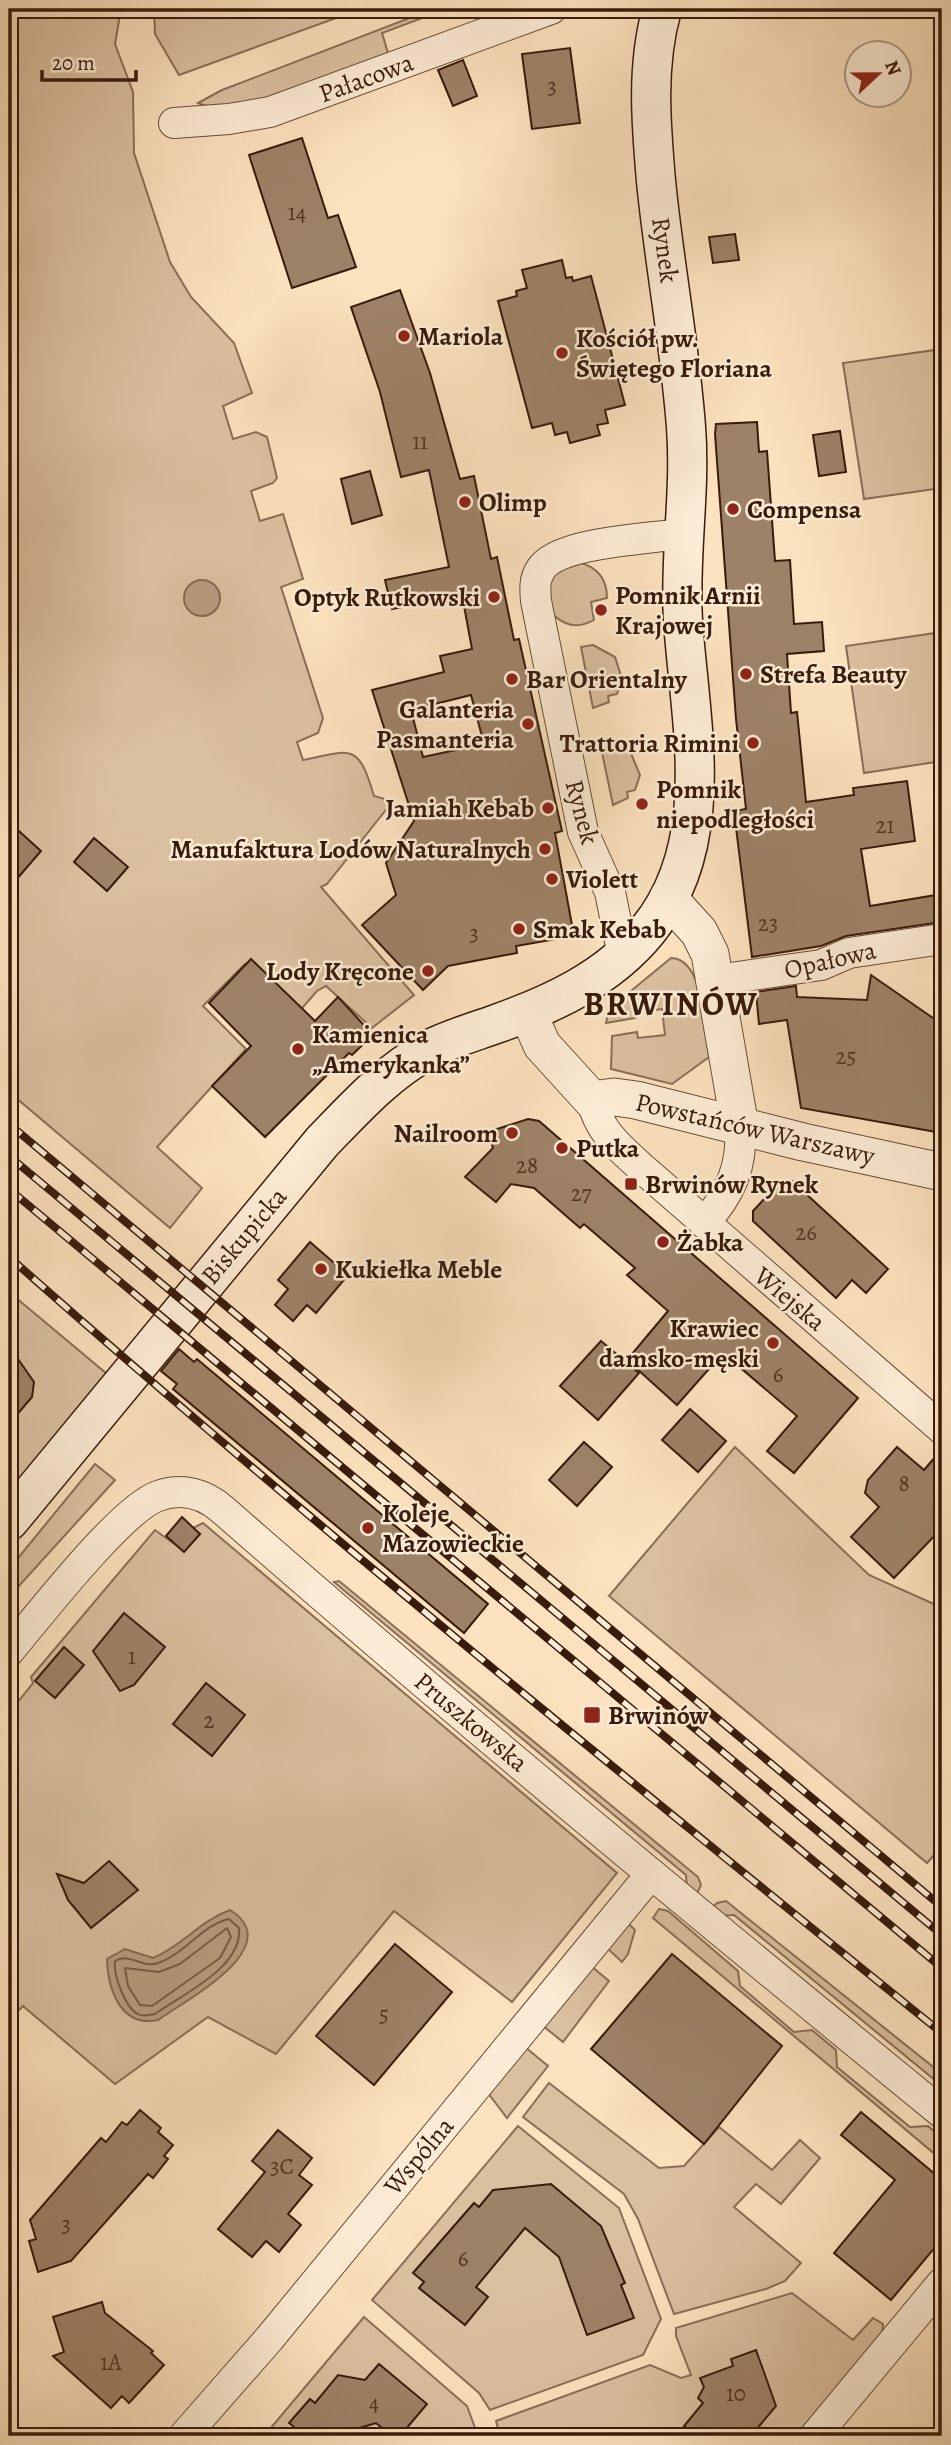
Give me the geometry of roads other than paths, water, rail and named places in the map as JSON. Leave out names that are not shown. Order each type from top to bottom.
[{"type":"main road","name":"Rynek","points":[[528,1013],[575,990],[623,956],[650,928],[668,898],[688,853],[694,815],[683,610],[689,474],[686,423],[650,113],[653,48],[662,9]]},
{"type":"main road","name":"Biskupicka","points":[[9,1521],[314,1152],[362,1101],[394,1073],[428,1050],[528,1013]]},
{"type":"street","name":"Pałacowa","points":[[174,123],[229,119],[270,112],[551,9]]},
{"type":"street","name":"Rynek","points":[[623,956],[610,892],[583,832],[536,601],[536,580],[541,568],[562,554],[615,542],[686,533]]},
{"type":"street","points":[[668,898],[703,937],[717,980],[740,1127],[740,1157],[736,1175],[722,1202],[704,1223]]},
{"type":"street","name":"Opałowa","points":[[717,980],[821,965],[849,953],[942,939]]},
{"type":"street","points":[[528,1013],[542,1045],[592,1100]]},
{"type":"street","name":"Powstańców Warszawy","points":[[592,1100],[614,1097],[636,1100],[740,1127],[942,1172]]},
{"type":"street","name":"Wiejska","points":[[592,1100],[596,1119],[610,1138],[942,1429]]},
{"type":"street","name":"Pruszkowska","points":[[9,1651],[138,1508],[169,1493],[204,1497],[223,1510],[351,1623],[651,1874],[942,2113]]},
{"type":"street","name":"Wspólna","points":[[184,2436],[277,2329],[651,1874]]},
{"type":"street","points":[[815,2436],[942,2283]]},
{"type":"water","points":[[202,580],[215,585],[220,598],[215,611],[202,616],[189,611],[184,598],[189,585]]},
{"type":"water","points":[[230,1910],[245,1925],[247,1940],[240,1956],[226,1972],[158,2020],[145,2021],[126,2012],[119,2004],[110,1983],[107,1959],[125,1949],[153,1958],[173,1947],[209,1920]]},
{"type":"railway","points":[[9,1124],[942,1907]]},
{"type":"railway","points":[[9,1156],[942,1935]]},
{"type":"railway","points":[[9,1189],[942,1968]]},
{"type":"railway","points":[[9,1257],[354,1553],[588,1747],[942,2033]]},
{"type":"place","name":"Mariola","points":[[404,336]]},
{"type":"place","name":"Kościół pw. Świętego Floriana","points":[[562,353]]},
{"type":"place","name":"Olimp","points":[[465,502]]},
{"type":"place","name":"Compensa","points":[[733,509]]},
{"type":"place","name":"Optyk Rutkowski","points":[[494,597]]},
{"type":"place","name":"Pomnik Arnii Krajowej","points":[[601,610]]},
{"type":"place","name":"Strefa Beauty","points":[[746,674]]},
{"type":"place","name":"Bar Orientalny","points":[[512,679]]},
{"type":"place","name":"Galanteria Pasmanteria","points":[[528,724]]},
{"type":"place","name":"Trattoria Rimini","points":[[753,743]]},
{"type":"place","name":"Pomnik niepodległości","points":[[642,804]]},
{"type":"place","name":"Jamiah Kebab","points":[[548,808]]},
{"type":"place","name":"Manufaktura Lodów Naturalnych","points":[[545,849]]},
{"type":"place","name":"Violett","points":[[552,879]]},
{"type":"place","name":"Smak Kebab","points":[[519,929]]},
{"type":"place","name":"Lody Kręcone","points":[[428,971]]},
{"type":"place","name":"Kamienica „Amerykanka”","points":[[298,1049]]},
{"type":"place","name":"Nailroom","points":[[512,1133]]},
{"type":"place","name":"Putka","points":[[562,1148]]},
{"type":"place","name":"Brwinów Rynek","points":[[631,1184]]},
{"type":"place","name":"Żabka","points":[[663,1242]]},
{"type":"place","name":"Kukiełka Meble","points":[[321,1269]]},
{"type":"place","name":"Krawiec damsko-męski","points":[[773,1343]]},
{"type":"place","name":"Koleje Mazowieckie","points":[[368,1528]]},
{"type":"place","name":"Brwinów","points":[[592,1715]]},
{"type":"district","name":"BRWINÓW","points":[[671,1003]]}]
